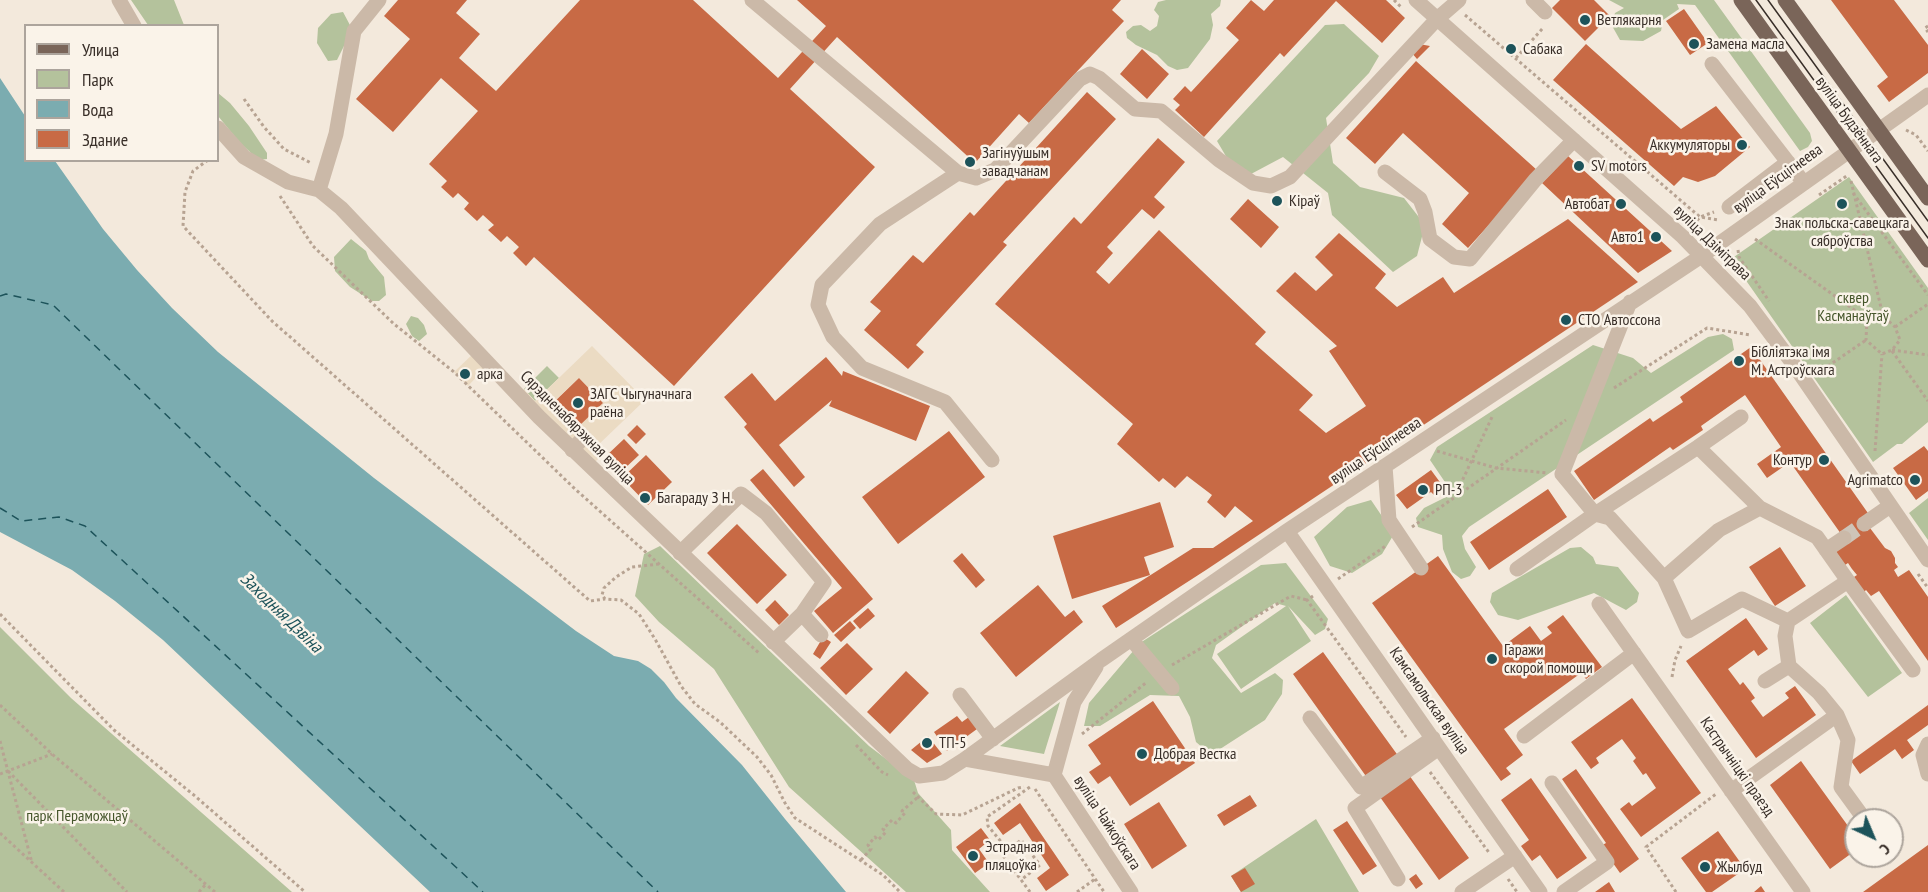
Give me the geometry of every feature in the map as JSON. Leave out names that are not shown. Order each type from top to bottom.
[{"type":"main road","name":"вуліца Будзённага","points":[[1741,0],[1928,260]]},
{"type":"main road","name":"вуліца Будзённага","points":[[1785,0],[1928,198]]},
{"type":"street","points":[[119,0],[133,24]]},
{"type":"street","points":[[319,190],[336,135],[354,31],[379,0]]},
{"type":"street","points":[[752,0],[958,173],[976,178],[995,170],[1080,79],[1090,74],[1099,78],[1135,109],[1161,111],[1219,160],[1253,183],[1271,186],[1290,177],[1437,19],[1456,3]]},
{"type":"street","name":"вуліца Дзімітрава","points":[[1416,0],[1703,255],[1750,306],[1794,365],[1928,561]]},
{"type":"street","points":[[1713,64],[1804,183]]},
{"type":"street","name":"вуліца Еўсцігнеева","points":[[907,769],[919,776],[943,773],[965,759],[1101,660],[1287,531],[1703,255],[1928,95]]},
{"type":"street","name":"Сярэдненабярэжная вуліца","points":[[219,129],[244,157],[288,182],[319,190],[341,208],[475,352],[572,450],[907,769]]},
{"type":"street","points":[[1385,172],[1420,199],[1430,239],[1454,257],[1470,259],[1535,180],[1574,140]]},
{"type":"street","points":[[1729,207],[1788,162]]},
{"type":"street","points":[[958,173],[880,224],[822,285],[818,305],[833,337],[862,368],[945,402],[992,460]]},
{"type":"street","points":[[1630,302],[1562,474],[1595,513],[1610,518],[1664,578],[1688,631],[1742,599],[1788,621]]},
{"type":"street","points":[[1517,569],[1595,513],[1741,417]]},
{"type":"street","points":[[572,450],[584,437]]},
{"type":"street","points":[[1698,447],[1760,508],[1817,537],[1913,670]]},
{"type":"street","points":[[1385,466],[1389,520],[1421,568]]},
{"type":"street","points":[[680,553],[741,494],[766,513],[824,582],[802,614],[773,642]]},
{"type":"street","points":[[1864,524],[1890,506]]},
{"type":"street","points":[[1664,578],[1719,530],[1760,508]]},
{"type":"street","name":"Камсамольская вуліца","points":[[1287,531],[1540,892]]},
{"type":"street","points":[[1826,550],[1844,538]]},
{"type":"street","points":[[1848,581],[1788,621],[1785,636],[1789,666],[1819,693],[1837,715],[1848,740],[1841,787],[1856,808]]},
{"type":"street","name":"Кастрычніцкі праезд","points":[[1599,604],[1803,892]]},
{"type":"street","points":[[802,614],[821,635]]},
{"type":"street","points":[[1131,639],[1172,688]]},
{"type":"street","points":[[1524,736],[1638,658]]},
{"type":"street","name":"вуліца Чайкоўскага","points":[[1101,660],[1074,702],[1054,775],[1131,892]]},
{"type":"street","points":[[1765,681],[1789,666]]},
{"type":"street","points":[[960,695],[993,739]]},
{"type":"street","points":[[1729,788],[1837,715]]},
{"type":"street","points":[[1310,718],[1360,787],[1436,743]]},
{"type":"street","points":[[1398,879],[1355,808],[1436,743]]},
{"type":"street","points":[[1928,744],[1923,755],[1928,774]]},
{"type":"street","name":"вуліца Чайкоўскага","points":[[965,759],[1054,775]]},
{"type":"street","points":[[1552,783],[1607,862],[1564,892]]},
{"type":"street","points":[[1462,892],[1515,856]]},
{"type":"path","points":[[1456,3],[1700,217],[1726,221],[1735,233],[1755,240],[1867,319],[1883,316]]},
{"type":"path","points":[[1516,58],[1550,19],[1543,5]]},
{"type":"path","points":[[1928,26],[1925,28],[1928,32]]},
{"type":"path","points":[[244,99],[264,127],[284,148],[326,171]]},
{"type":"path","points":[[1901,129],[1916,135],[1928,151]]},
{"type":"path","points":[[1910,139],[1916,135]]},
{"type":"path","points":[[205,162],[193,171],[185,192],[183,226],[272,321],[590,601],[621,600],[639,614],[656,639],[681,686],[695,704],[720,722],[757,757],[771,775],[795,818],[883,875],[900,892]]},
{"type":"path","points":[[261,167],[313,246],[394,324],[454,372],[575,489],[766,659]]},
{"type":"path","points":[[1850,174],[1852,191],[1883,316],[1895,327],[1900,340],[1892,350],[1882,354]]},
{"type":"path","points":[[1852,191],[1928,295]]},
{"type":"path","points":[[1895,327],[1928,304]]},
{"type":"path","points":[[1866,340],[1867,319]]},
{"type":"path","points":[[1327,587],[1590,403],[1707,328],[1751,334]]},
{"type":"path","points":[[1866,340],[1882,354]]},
{"type":"path","points":[[1818,373],[1866,340]]},
{"type":"path","points":[[1892,350],[1928,355]]},
{"type":"path","points":[[1892,350],[1928,401]]},
{"type":"path","points":[[1874,457],[1882,354]]},
{"type":"path","points":[[1454,498],[1494,413]]},
{"type":"path","points":[[1418,444],[1496,468],[1562,474]]},
{"type":"path","points":[[605,599],[602,595],[604,588],[616,577],[632,567],[659,564]]},
{"type":"path","points":[[1059,752],[1159,672],[1291,596],[1307,600]]},
{"type":"path","points":[[0,614],[114,730],[195,796],[305,892]]},
{"type":"path","points":[[1668,700],[1675,660],[1688,631]]},
{"type":"path","points":[[0,705],[52,754],[215,892]]},
{"type":"path","points":[[850,740],[882,772],[892,776]]},
{"type":"path","points":[[0,741],[33,863]]},
{"type":"path","points":[[0,774],[52,754]]},
{"type":"path","points":[[8,771],[125,892]]},
{"type":"path","points":[[910,789],[936,814],[962,815],[1018,788],[1032,786]]},
{"type":"path","points":[[1008,850],[988,826],[987,817],[1032,786]]},
{"type":"path","points":[[1032,786],[1104,892]]},
{"type":"path","points":[[1676,892],[1646,847],[1729,788]]},
{"type":"path","points":[[861,860],[871,849],[867,845],[875,837],[878,840],[886,832],[883,829],[892,820],[896,823],[905,813],[903,811],[918,797]]},
{"type":"path","points":[[0,833],[64,892]]},
{"type":"path","points":[[1021,880],[1040,865],[1021,840],[1002,854],[1021,880],[1030,892]]},
{"type":"path","points":[[1077,892],[1095,880]]},
{"type":"path","points":[[199,892],[206,884]]},
{"type":"green space","points":[[131,0],[174,0],[184,24],[147,24]]},
{"type":"green space","points":[[1221,0],[1220,6],[1211,14],[1213,25],[1210,39],[1188,68],[1177,70],[1168,66],[1157,55],[1127,38],[1126,32],[1133,26],[1141,25],[1150,31],[1157,26],[1159,16],[1154,10],[1158,2]]},
{"type":"green space","points":[[1609,0],[1714,0],[1810,133],[1812,141],[1808,147],[1800,151],[1695,5],[1677,4],[1679,9],[1663,20],[1661,31],[1643,41],[1620,40],[1611,24],[1615,13],[1624,8]]},
{"type":"green space","points":[[343,12],[351,27],[349,36],[337,60],[328,61],[317,43],[318,28],[331,14]]},
{"type":"green space","points":[[1344,24],[1379,56],[1369,73],[1326,118],[1333,163],[1360,187],[1404,198],[1425,225],[1417,256],[1393,272],[1332,215],[1328,193],[1283,157],[1251,174],[1227,158],[1217,141],[1325,25]]},
{"type":"green space","points":[[219,94],[249,126],[267,153],[267,159],[259,160],[240,143],[219,117]]},
{"type":"green space","name":"сквер Касманаўтаў","points":[[1849,177],[1928,288],[1928,422],[1902,444],[1897,444],[1873,462],[1731,259]]},
{"type":"green space","points":[[351,239],[366,251],[369,259],[384,277],[386,295],[379,301],[372,301],[350,287],[335,271],[334,257]]},
{"type":"green space","points":[[411,316],[418,318],[427,334],[419,341],[412,336],[406,324]]},
{"type":"green space","points":[[1723,334],[1732,339],[1734,350],[1469,527],[1462,536],[1465,549],[1476,567],[1470,576],[1461,579],[1452,572],[1443,549],[1442,535],[1418,527],[1416,518],[1424,508],[1446,497],[1449,488],[1430,460],[1437,447],[1593,345],[1633,358],[1651,373],[1708,337]]},
{"type":"green space","points":[[547,366],[559,378],[535,401],[524,389]]},
{"type":"green space","points":[[1928,498],[1928,540],[1909,513]]},
{"type":"green space","points":[[1371,500],[1394,534],[1382,554],[1352,573],[1330,566],[1314,537],[1347,507]]},
{"type":"green space","points":[[660,546],[869,746],[914,780],[918,793],[951,830],[952,850],[990,892],[906,892],[789,787],[714,669],[659,622],[635,596],[644,554]]},
{"type":"green space","points":[[1581,547],[1593,557],[1596,564],[1618,567],[1639,593],[1637,602],[1626,610],[1594,593],[1518,620],[1498,615],[1490,602],[1492,593],[1570,548]]},
{"type":"green space","points":[[1286,563],[1328,619],[1325,629],[1315,635],[1288,606],[1311,641],[1241,689],[1217,654],[1286,606],[1275,603],[1216,645],[1212,658],[1241,693],[1275,673],[1283,680],[1282,694],[1265,720],[1217,751],[1203,748],[1196,742],[1190,717],[1179,696],[1150,695],[1100,726],[1084,726],[1089,703],[1140,643],[1261,565]]},
{"type":"green space","points":[[1846,595],[1902,673],[1868,697],[1810,623]]},
{"type":"green space","name":"парк Пераможцаў","points":[[0,627],[71,698],[292,892],[0,892]]},
{"type":"green space","points":[[1060,702],[1044,754],[1000,746]]},
{"type":"green space","points":[[1316,819],[1359,892],[1241,892],[1231,876]]},
{"type":"shaded area","points":[[592,346],[645,400],[595,448],[601,456],[590,467],[517,395],[524,389],[535,401]],"holes":[[[579,378],[603,403],[576,429],[552,403]]]},
{"type":"shaded area","points":[[475,352],[488,365],[468,386],[454,372]]},
{"type":"water","name":"Заходняя Дзвіна","points":[[0,78],[24,114],[24,162],[56,162],[103,229],[172,308],[218,352],[374,478],[576,631],[614,656],[638,661],[651,669],[676,698],[742,765],[846,892],[430,892],[163,640],[72,570],[0,532]]},
{"type":"building","points":[[398,0],[467,0],[456,13],[480,34],[459,58],[496,91],[580,0],[693,0],[778,78],[826,26],[797,0],[1121,0],[1112,10],[1124,21],[1029,123],[1019,114],[975,163],[837,37],[790,89],[875,167],[674,386],[534,257],[526,266],[513,253],[519,247],[507,236],[501,242],[488,230],[494,225],[483,215],[477,221],[464,209],[469,203],[458,193],[453,198],[441,187],[447,181],[429,164],[478,111],[441,78],[393,132],[356,99],[410,39],[384,16]]},
{"type":"building","points":[[1251,0],[1264,11],[1274,0],[1386,0],[1405,18],[1382,43],[1336,1],[1284,57],[1280,53],[1204,137],[1175,110],[1180,105],[1173,99],[1185,86],[1191,92],[1239,40],[1226,28]]},
{"type":"building","name":"Ветлякарня","points":[[1560,0],[1594,0],[1610,16],[1585,41],[1552,8]]},
{"type":"building","points":[[1831,0],[1894,0],[1928,45],[1928,73],[1889,102],[1877,86],[1888,77]]},
{"type":"building","points":[[1684,9],[1708,43],[1690,55],[1666,21]]},
{"type":"building","points":[[1419,44],[1430,46],[1417,59],[1411,52]]},
{"type":"building","points":[[1586,44],[1681,129],[1716,106],[1750,147],[1715,176],[1698,182],[1683,177],[1674,186],[1553,80]]},
{"type":"building","points":[[1142,49],[1169,74],[1147,99],[1120,74]]},
{"type":"building","points":[[1416,61],[1538,171],[1468,248],[1442,224],[1469,193],[1403,133],[1375,164],[1346,138]]},
{"type":"building","points":[[1087,92],[1116,119],[1003,242],[1007,245],[916,345],[924,352],[908,369],[864,330],[881,311],[870,302],[913,255],[923,263],[970,212],[974,216]]},
{"type":"building","points":[[1158,138],[1185,162],[1154,197],[1165,207],[1154,219],[1142,209],[1107,247],[1113,253],[1096,272],[1109,284],[1159,230],[1266,332],[1255,344],[1313,395],[1299,410],[1326,433],[1366,406],[1329,351],[1337,346],[1276,291],[1295,272],[1316,291],[1333,275],[1315,257],[1339,233],[1386,274],[1375,288],[1397,307],[1443,277],[1454,293],[1568,219],[1638,282],[1116,628],[1102,606],[1193,548],[1213,548],[1253,521],[1235,506],[1225,518],[1207,502],[1212,495],[1187,476],[1175,488],[1163,478],[1159,482],[1117,444],[1133,424],[995,304],[1074,217],[1081,224]]},
{"type":"building","points":[[1568,156],[1672,251],[1638,273],[1542,183]]},
{"type":"building","points":[[1248,199],[1279,227],[1261,248],[1230,219]]},
{"type":"building","points":[[1751,347],[1870,516],[1870,528],[1895,558],[1898,567],[1894,570],[1898,577],[1909,570],[1928,597],[1928,661],[1879,591],[1871,596],[1866,590],[1864,592],[1854,577],[1857,575],[1848,563],[1845,565],[1836,552],[1846,541],[1790,462],[1767,478],[1757,464],[1781,447],[1745,395],[1701,426],[1703,430],[1673,450],[1670,447],[1594,500],[1574,471],[1650,418],[1653,422],[1683,402],[1680,397]]},
{"type":"building","points":[[826,357],[842,376],[843,371],[930,406],[916,441],[829,406],[832,400],[779,445],[805,477],[794,487],[744,427],[747,424],[724,397],[752,373],[775,401]]},
{"type":"building","name":"ЗАГС Чыгуначнага раёна","points":[[579,378],[603,403],[576,429],[552,404]]},
{"type":"building","points":[[637,425],[646,434],[636,444],[627,435]]},
{"type":"building","points":[[949,431],[985,477],[898,544],[862,497]]},
{"type":"building","points":[[624,439],[639,455],[621,472],[606,456]]},
{"type":"building","name":"Agrimatco","points":[[1924,446],[1928,451],[1928,491],[1916,500],[1893,468]]},
{"type":"building","points":[[646,455],[672,482],[648,505],[622,478]]},
{"type":"building","points":[[763,469],[873,599],[833,633],[814,611],[842,588],[750,480]]},
{"type":"building","name":"РП-3","points":[[1431,470],[1445,489],[1435,496],[1431,492],[1407,509],[1396,495]]},
{"type":"building","points":[[1548,489],[1567,517],[1489,570],[1470,542]]},
{"type":"building","points":[[1160,502],[1174,547],[1144,557],[1150,575],[1072,599],[1053,536]]},
{"type":"building","points":[[737,524],[787,575],[757,604],[707,553]]},
{"type":"building","points":[[1780,547],[1806,586],[1775,606],[1749,567]]},
{"type":"building","points":[[962,553],[985,580],[976,588],[953,561]]},
{"type":"building","name":"Гаражи скорой помощи","points":[[1438,556],[1503,646],[1530,626],[1541,641],[1552,633],[1547,627],[1563,615],[1602,667],[1586,679],[1581,673],[1504,729],[1523,755],[1506,768],[1511,774],[1501,781],[1372,603]]},
{"type":"building","points":[[1038,585],[1065,617],[1074,610],[1083,622],[1016,677],[980,633]]},
{"type":"building","points":[[775,600],[789,615],[779,625],[765,610]]},
{"type":"building","points":[[868,608],[875,616],[860,629],[853,621]]},
{"type":"building","points":[[1746,618],[1768,649],[1758,656],[1754,650],[1728,669],[1740,685],[1743,682],[1750,691],[1755,698],[1751,701],[1763,717],[1789,698],[1785,693],[1795,686],[1816,715],[1756,758],[1686,661]]},
{"type":"building","points":[[850,621],[856,628],[841,642],[834,635]]},
{"type":"building","points":[[823,637],[831,642],[820,659],[813,654]]},
{"type":"building","points":[[847,643],[873,669],[846,695],[820,668]]},
{"type":"building","points":[[1323,652],[1399,757],[1368,779],[1293,674]]},
{"type":"building","points":[[906,671],[929,693],[890,734],[867,712]]},
{"type":"building","points":[[1632,698],[1701,793],[1641,837],[1620,809],[1629,802],[1632,806],[1656,788],[1646,773],[1643,775],[1633,761],[1636,758],[1622,739],[1596,758],[1599,763],[1591,769],[1571,742]]},
{"type":"building","name":"Добрая Вестка","points":[[1153,701],[1195,763],[1130,806],[1110,776],[1098,784],[1089,772],[1101,764],[1088,745]]},
{"type":"building","points":[[1928,705],[1928,725],[1907,740],[1914,750],[1902,759],[1895,749],[1860,774],[1851,761]]},
{"type":"building","points":[[957,716],[962,722],[969,717],[977,729],[947,751],[934,732]]},
{"type":"building","name":"ТП-5","points":[[928,736],[942,754],[927,763],[911,750]]},
{"type":"building","points":[[1801,761],[1844,820],[1844,859],[1830,869],[1770,785]]},
{"type":"building","points":[[1576,769],[1639,859],[1620,873],[1601,846],[1606,843],[1562,779]]},
{"type":"building","points":[[1409,775],[1469,858],[1439,880],[1380,797]]},
{"type":"building","points":[[1531,778],[1587,858],[1557,879],[1540,855],[1532,861],[1521,846],[1529,840],[1501,800]]},
{"type":"building","points":[[1250,795],[1257,806],[1224,826],[1217,815]]},
{"type":"building","points":[[1159,802],[1187,846],[1152,869],[1124,824]]},
{"type":"building","points":[[1020,803],[1069,875],[1046,891],[1037,878],[1050,868],[1020,823],[1003,835],[994,823]]},
{"type":"building","points":[[1347,821],[1377,866],[1363,875],[1333,830]]},
{"type":"building","name":"Эстрадная пляцоўка","points":[[981,828],[990,840],[979,849],[989,863],[975,873],[956,847]]},
{"type":"building","points":[[1718,831],[1745,869],[1712,892],[1706,892],[1681,858]]},
{"type":"building","points":[[1928,845],[1928,892],[1863,892],[1896,868],[1904,868],[1904,862]]},
{"type":"building","points":[[1245,868],[1255,884],[1241,892],[1231,876]]},
{"type":"building","points":[[1416,874],[1423,884],[1416,889],[1409,879]]},
{"type":"building","points":[[1609,882],[1615,892],[1595,892]]},
{"type":"building","points":[[1761,886],[1765,892],[1754,892]]},
{"type":"ferry route","points":[[0,296],[6,294],[53,305],[658,892]]},
{"type":"ferry route","points":[[0,508],[21,521],[59,517],[85,526],[483,892]]},
{"type":"tunnel","points":[[1844,538],[1864,524]]},
{"type":"tram line","points":[[1756,0],[1928,238]]},
{"type":"tram line","points":[[1768,0],[1928,221]]},
{"type":"place","name":"Ветлякарня","points":[[1585,20]]},
{"type":"place","name":"Замена масла","points":[[1694,44]]},
{"type":"place","name":"Сабака","points":[[1511,49]]},
{"type":"place","name":"Аккумуляторы","points":[[1742,145]]},
{"type":"place","name":"Загінуўшым завадчанам","points":[[970,162]]},
{"type":"place","name":"SV motors","points":[[1579,166]]},
{"type":"place","name":"Кіраў","points":[[1277,201]]},
{"type":"place","name":"Автобат","points":[[1621,204]]},
{"type":"place","name":"Знак польска-савецкага сяброўства","points":[[1842,204]]},
{"type":"place","name":"Авто1","points":[[1656,237]]},
{"type":"place","name":"СТО Автоссона","points":[[1566,320]]},
{"type":"place","name":"Бібліятэка імя М. Астроўскага","points":[[1739,361]]},
{"type":"place","name":"арка","points":[[465,374]]},
{"type":"place","name":"ЗАГС Чыгуначнага раёна","points":[[578,403]]},
{"type":"place","name":"Контур","points":[[1824,460]]},
{"type":"place","name":"Agrimatco","points":[[1915,480]]},
{"type":"place","name":"РП-3","points":[[1423,490]]},
{"type":"place","name":"Багараду З Н.","points":[[645,498]]},
{"type":"place","name":"Гаражи скорой помощи","points":[[1492,659]]},
{"type":"place","name":"ТП-5","points":[[927,743]]},
{"type":"place","name":"Добрая Вестка","points":[[1142,754]]},
{"type":"place","name":"Эстрадная пляцоўка","points":[[973,856]]},
{"type":"place","name":"Жылбуд","points":[[1705,867]]}]
